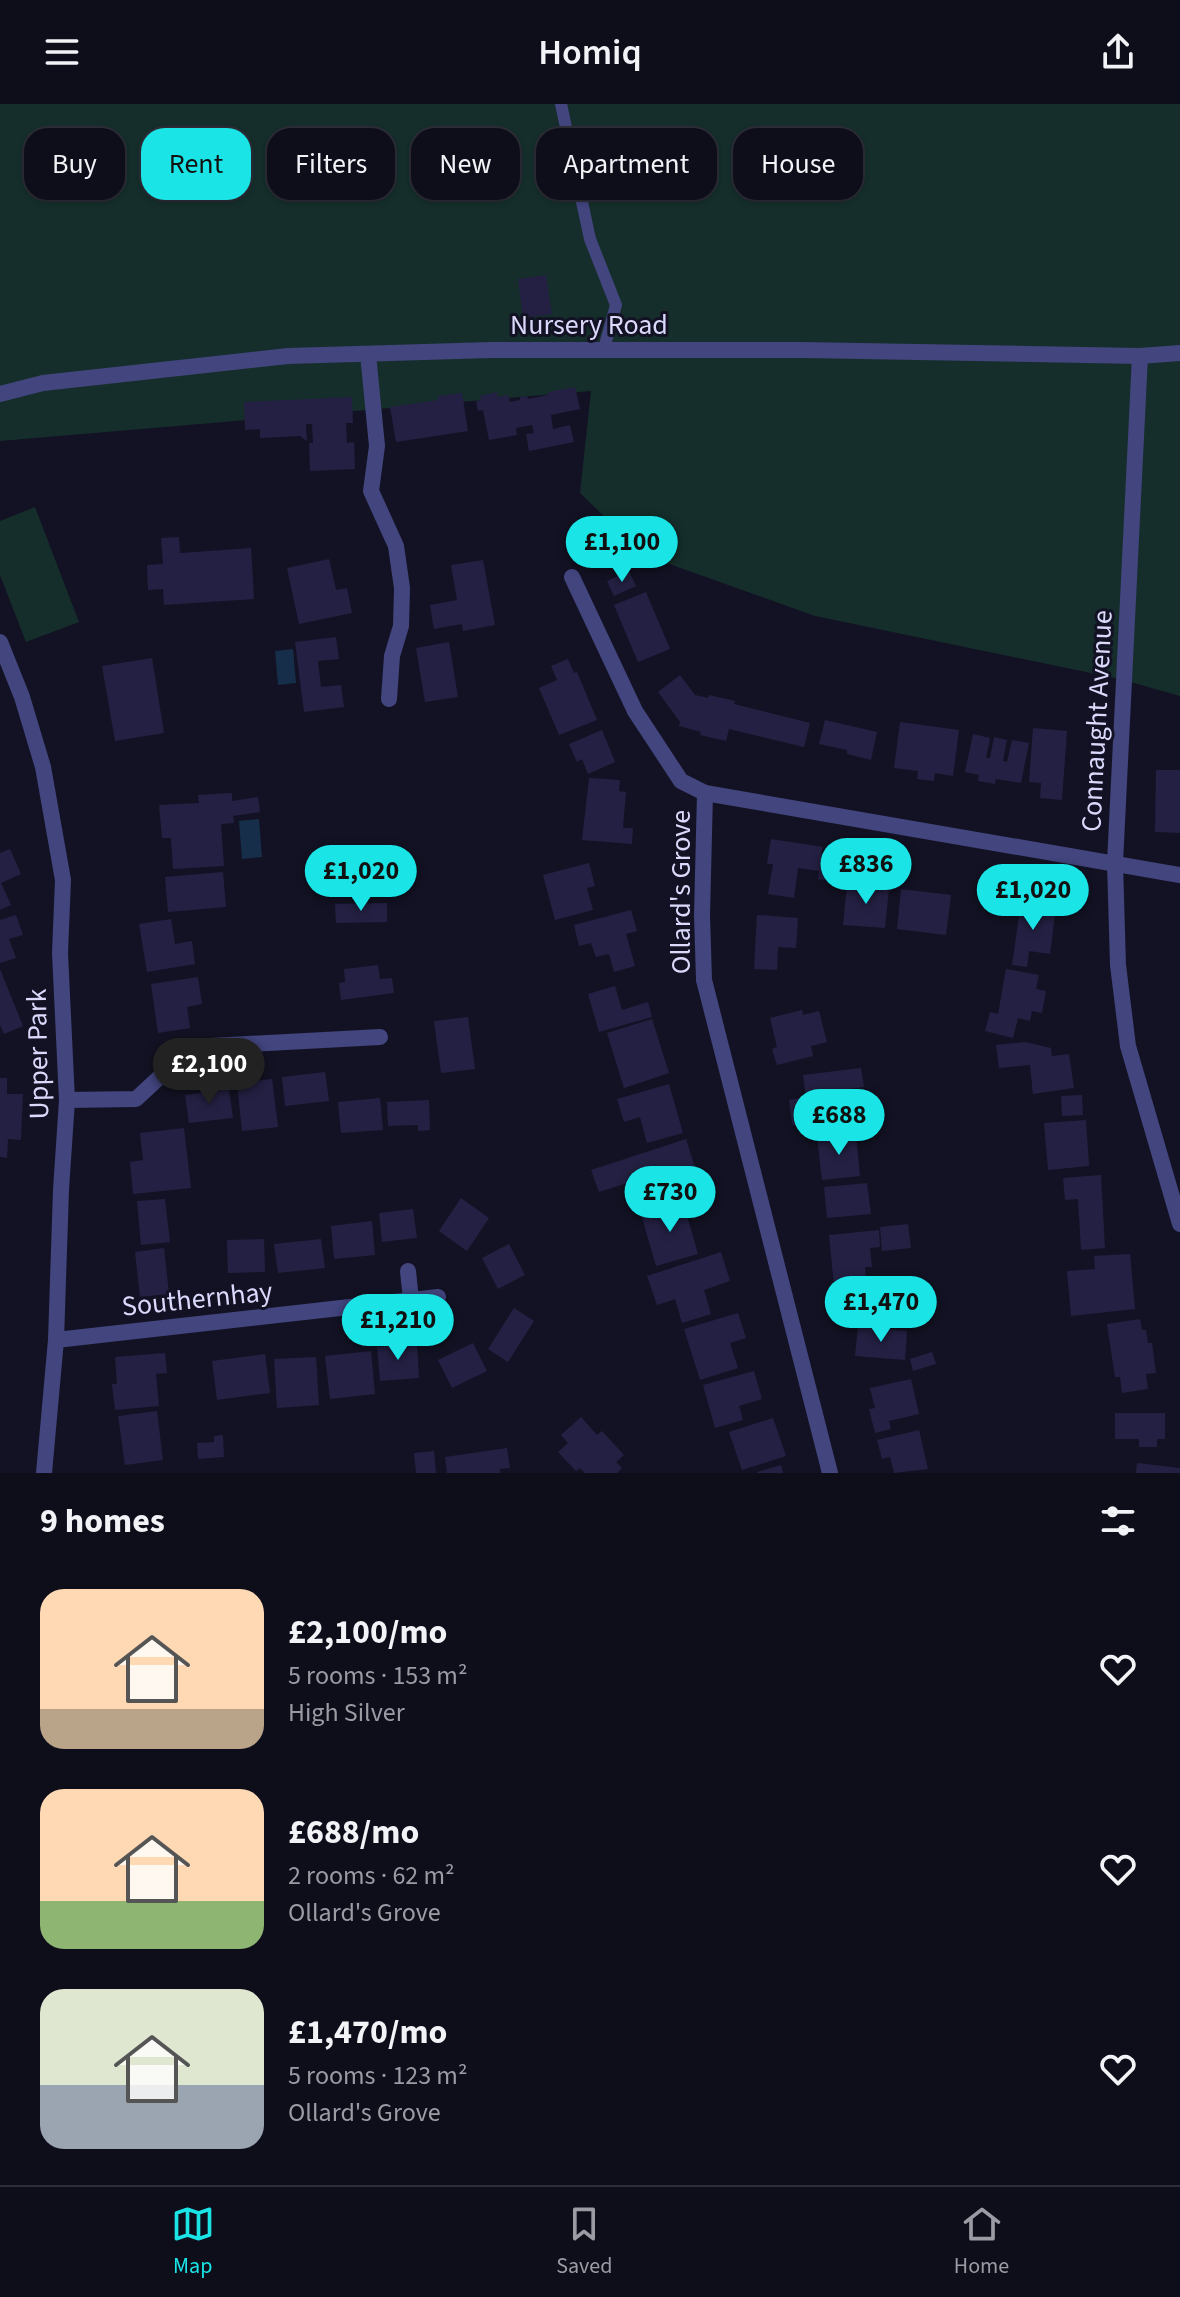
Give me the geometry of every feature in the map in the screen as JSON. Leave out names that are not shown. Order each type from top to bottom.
[{"type":"street","name":"Nursery Road","points":[[0,394],[43,383],[288,356],[492,350],[803,350],[1140,356],[1180,353]]},
{"type":"street","points":[[368,354],[377,446],[371,491],[396,546],[402,588],[401,626],[392,656],[389,699]]},
{"type":"street","name":"Connaught Avenue","points":[[1140,356],[1115,863],[1118,965],[1128,1046],[1180,1224]]},
{"type":"street","name":"Ollard's Grove","points":[[572,577],[635,711],[681,781],[705,793],[704,980],[830,1473]]},
{"type":"street","name":"Upper Park","points":[[0,642],[22,697],[43,767],[63,880],[60,953],[67,1100],[56,1340],[44,1473]]},
{"type":"street","points":[[705,793],[1180,875]]},
{"type":"street","points":[[67,1100],[136,1099],[192,1047],[380,1037]]},
{"type":"street","points":[[408,1271],[411,1300]]},
{"type":"street","name":"Southernhay","points":[[56,1340],[438,1297]]},
{"type":"lane","points":[[561,104],[590,239],[616,305],[603,352]]},
{"type":"green space","points":[[0,104],[1180,104],[1180,696],[1120,679],[815,616],[644,555],[580,493],[591,391],[0,441]]},
{"type":"green space","points":[[35,507],[79,622],[26,642],[0,575],[0,521]]},
{"type":"water","points":[[293,649],[296,683],[278,685],[275,651]]},
{"type":"water","points":[[259,819],[262,857],[242,859],[239,821]]},
{"type":"building","points":[[546,275],[552,314],[523,318],[518,279]]},
{"type":"building","points":[[575,387],[580,409],[551,415],[553,429],[570,425],[574,442],[529,451],[526,434],[534,433],[532,425],[516,428],[517,435],[489,440],[483,410],[478,411],[476,401],[481,400],[480,396],[497,392],[497,397],[508,395],[510,402],[520,400],[520,397],[527,396],[528,399]]},
{"type":"building","points":[[462,393],[468,431],[396,442],[390,407]]},
{"type":"building","points":[[352,397],[353,423],[346,423],[347,443],[354,442],[355,469],[310,471],[312,424],[306,424],[307,441],[300,436],[260,438],[260,429],[245,430],[244,402]]},
{"type":"building","points":[[179,537],[180,553],[251,548],[254,599],[164,605],[163,589],[148,590],[147,565],[163,564],[161,538]]},
{"type":"building","points":[[329,559],[336,590],[347,588],[352,613],[299,624],[287,568]]},
{"type":"building","points":[[483,560],[495,625],[463,631],[462,624],[434,629],[430,605],[457,600],[451,565]]},
{"type":"building","points":[[629,571],[636,586],[614,596],[607,581]]},
{"type":"building","points":[[646,592],[670,649],[638,662],[614,605]]},
{"type":"building","points":[[336,637],[339,659],[318,661],[321,687],[341,685],[344,707],[304,712],[295,642]]},
{"type":"building","points":[[449,642],[458,697],[425,702],[416,648]]},
{"type":"building","points":[[152,658],[164,733],[115,741],[102,666]]},
{"type":"building","points":[[568,659],[574,673],[577,672],[597,720],[559,735],[539,688],[557,680],[551,666]]},
{"type":"building","points":[[680,675],[695,695],[735,701],[734,704],[810,723],[804,747],[729,729],[726,741],[679,726],[680,722],[658,692]]},
{"type":"building","points":[[825,720],[877,732],[871,760],[847,754],[847,750],[819,744]]},
{"type":"building","points":[[900,722],[959,730],[953,776],[935,773],[934,781],[917,779],[918,771],[894,768]]},
{"type":"building","points":[[1033,728],[1067,731],[1062,800],[1040,798],[1041,783],[1029,782]]},
{"type":"building","points":[[602,730],[615,762],[588,774],[582,759],[577,762],[569,744]]},
{"type":"building","points":[[973,734],[990,738],[986,758],[990,758],[994,737],[1007,740],[1003,761],[1007,762],[1012,740],[1029,743],[1021,783],[996,779],[995,784],[978,781],[979,775],[965,772]]},
{"type":"building","points":[[1156,770],[1180,770],[1180,833],[1155,832]]},
{"type":"building","points":[[589,778],[620,780],[619,791],[626,792],[623,828],[633,828],[632,844],[582,840]]},
{"type":"building","points":[[232,793],[232,801],[258,797],[260,812],[233,816],[234,823],[221,824],[224,866],[173,869],[171,838],[162,838],[159,805],[199,803],[198,795]]},
{"type":"building","points":[[771,839],[823,847],[821,854],[839,857],[835,882],[818,879],[819,871],[798,868],[794,898],[768,894],[773,864],[767,864]]},
{"type":"building","points":[[10,849],[21,874],[1,883],[11,905],[0,910],[0,853]]},
{"type":"building","points":[[589,863],[595,886],[587,888],[593,910],[555,920],[543,875]]},
{"type":"building","points":[[223,872],[226,907],[168,912],[165,877]]},
{"type":"building","points":[[847,885],[889,888],[885,928],[843,925]]},
{"type":"building","points":[[901,889],[951,895],[946,935],[897,929]]},
{"type":"building","points":[[1021,902],[1056,907],[1050,954],[1029,951],[1027,967],[1012,965]]},
{"type":"building","points":[[387,903],[387,922],[336,923],[335,904]]},
{"type":"building","points":[[631,910],[637,931],[626,934],[635,966],[614,972],[609,954],[596,957],[591,943],[579,946],[574,925]]},
{"type":"building","points":[[16,915],[23,935],[9,939],[16,958],[0,963],[0,920]]},
{"type":"building","points":[[757,915],[798,918],[796,948],[778,947],[777,970],[754,969]]},
{"type":"building","points":[[171,919],[175,944],[192,941],[195,964],[147,972],[139,924]]},
{"type":"building","points":[[378,965],[380,979],[392,978],[394,993],[341,1000],[339,983],[345,982],[344,969]]},
{"type":"building","points":[[0,969],[23,1026],[4,1034],[0,1025]]},
{"type":"building","points":[[1006,969],[1039,975],[1036,989],[1046,991],[1042,1013],[1032,1011],[1030,1021],[1018,1018],[1013,1038],[985,1031],[990,1012],[998,1014]]},
{"type":"building","points":[[198,977],[202,1004],[187,1007],[190,1028],[158,1033],[151,984]]},
{"type":"building","points":[[615,986],[622,1010],[648,1002],[652,1017],[599,1032],[588,994]]},
{"type":"building","points":[[802,1010],[803,1015],[819,1011],[827,1042],[811,1046],[813,1056],[777,1065],[772,1049],[777,1047],[770,1018]]},
{"type":"building","points":[[468,1017],[475,1069],[441,1073],[434,1021]]},
{"type":"building","points":[[652,1019],[669,1073],[624,1088],[607,1033]]},
{"type":"building","points":[[1025,1042],[1051,1048],[1052,1056],[1069,1054],[1074,1088],[1033,1094],[1030,1065],[999,1068],[996,1045]]},
{"type":"building","points":[[861,1068],[864,1087],[848,1089],[851,1118],[792,1125],[789,1100],[806,1097],[803,1075]]},
{"type":"building","points":[[325,1072],[329,1101],[285,1106],[282,1077]]},
{"type":"building","points":[[0,1078],[7,1078],[7,1094],[23,1094],[21,1140],[8,1139],[7,1158],[0,1157]]},
{"type":"building","points":[[272,1079],[278,1127],[242,1131],[237,1083]]},
{"type":"building","points":[[669,1084],[683,1133],[647,1143],[640,1117],[624,1122],[617,1099]]},
{"type":"building","points":[[229,1089],[233,1118],[189,1123],[185,1095]]},
{"type":"building","points":[[1082,1095],[1083,1115],[1062,1116],[1061,1096]]},
{"type":"building","points":[[380,1098],[383,1130],[341,1133],[338,1102]]},
{"type":"building","points":[[429,1100],[430,1130],[418,1131],[418,1125],[388,1126],[387,1102]]},
{"type":"building","points":[[1086,1120],[1089,1166],[1048,1170],[1044,1123]]},
{"type":"building","points":[[184,1128],[191,1188],[133,1194],[130,1162],[143,1160],[140,1133]]},
{"type":"building","points":[[856,1134],[860,1176],[822,1180],[817,1137]]},
{"type":"building","points":[[686,1139],[699,1180],[655,1194],[649,1176],[599,1192],[591,1170]]},
{"type":"building","points":[[1101,1175],[1105,1248],[1081,1250],[1078,1199],[1065,1200],[1063,1178]]},
{"type":"building","points":[[867,1183],[871,1214],[827,1218],[824,1187]]},
{"type":"building","points":[[461,1198],[489,1218],[467,1251],[439,1231]]},
{"type":"building","points":[[165,1199],[170,1242],[141,1245],[137,1201]]},
{"type":"building","points":[[683,1202],[698,1254],[656,1266],[641,1214]]},
{"type":"building","points":[[413,1209],[417,1238],[382,1242],[379,1213]]},
{"type":"building","points":[[372,1221],[375,1255],[334,1259],[331,1226]]},
{"type":"building","points":[[908,1224],[911,1248],[882,1251],[880,1227]]},
{"type":"building","points":[[879,1230],[880,1247],[870,1248],[872,1267],[865,1267],[869,1313],[837,1316],[829,1235]]},
{"type":"building","points":[[264,1239],[265,1272],[228,1273],[227,1240]]},
{"type":"building","points":[[321,1239],[325,1268],[278,1273],[274,1244]]},
{"type":"building","points":[[509,1244],[525,1275],[498,1289],[482,1258]]},
{"type":"building","points":[[164,1248],[169,1294],[140,1297],[135,1252]]},
{"type":"building","points":[[721,1252],[730,1281],[704,1290],[711,1314],[682,1323],[675,1299],[657,1305],[647,1276]]},
{"type":"building","points":[[1130,1254],[1135,1309],[1071,1316],[1067,1271],[1095,1269],[1094,1256]]},
{"type":"building","points":[[514,1308],[534,1321],[508,1362],[488,1349]]},
{"type":"building","points":[[738,1313],[746,1338],[730,1343],[738,1368],[700,1380],[684,1329]]},
{"type":"building","points":[[1140,1319],[1148,1343],[1152,1343],[1156,1373],[1146,1374],[1148,1389],[1122,1393],[1120,1377],[1115,1377],[1107,1324]]},
{"type":"building","points":[[858,1327],[907,1331],[905,1360],[855,1356]]},
{"type":"building","points":[[473,1343],[487,1371],[452,1388],[438,1360]]},
{"type":"building","points":[[417,1344],[419,1378],[380,1381],[377,1347]]},
{"type":"building","points":[[371,1351],[375,1394],[330,1399],[325,1356]]},
{"type":"building","points":[[932,1352],[936,1364],[913,1371],[910,1359]]},
{"type":"building","points":[[165,1353],[167,1373],[156,1374],[159,1406],[115,1410],[112,1384],[117,1384],[115,1357]]},
{"type":"building","points":[[265,1354],[270,1393],[217,1400],[212,1361]]},
{"type":"building","points":[[316,1357],[319,1405],[277,1408],[274,1359]]},
{"type":"building","points":[[754,1371],[762,1399],[739,1406],[743,1420],[715,1428],[703,1385]]},
{"type":"building","points":[[911,1379],[919,1414],[889,1421],[891,1429],[875,1433],[869,1409],[875,1408],[870,1388]]},
{"type":"building","points":[[157,1411],[163,1460],[125,1465],[118,1416]]},
{"type":"building","points":[[1115,1413],[1165,1413],[1165,1439],[1157,1439],[1157,1447],[1139,1447],[1139,1439],[1115,1439]]},
{"type":"building","points":[[581,1417],[597,1435],[602,1431],[624,1455],[616,1462],[622,1468],[617,1473],[585,1473],[580,1468],[576,1471],[558,1452],[568,1443],[561,1435]]},
{"type":"building","points":[[773,1418],[786,1456],[742,1470],[729,1432]]},
{"type":"building","points":[[919,1430],[928,1469],[894,1473],[890,1457],[882,1459],[877,1440]]},
{"type":"building","points":[[223,1435],[224,1457],[198,1459],[197,1443],[214,1442],[214,1436]]},
{"type":"building","points":[[507,1448],[510,1468],[500,1469],[500,1473],[447,1473],[445,1457]]},
{"type":"building","points":[[434,1451],[436,1473],[416,1473],[414,1453]]},
{"type":"building","points":[[1137,1463],[1180,1468],[1180,1473],[1136,1473]]},
{"type":"building","points":[[781,1465],[783,1473],[757,1473],[757,1472]]}]
